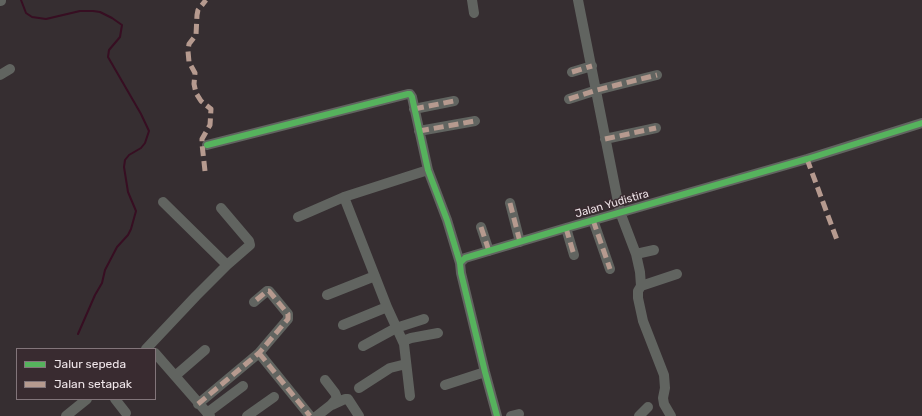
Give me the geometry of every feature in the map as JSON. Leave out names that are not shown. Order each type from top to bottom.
[{"type":"street","points":[[472,0],[474,13]]},
{"type":"street","points":[[578,0],[620,212],[636,254],[640,272],[641,286],[638,291],[638,298],[643,321],[664,375],[664,404],[671,416]]},
{"type":"street","points":[[572,72],[592,66]]},
{"type":"street","points":[[0,75],[10,69]]},
{"type":"street","points":[[569,100],[597,90],[657,75]]},
{"type":"street","points":[[207,145],[408,94],[412,97],[428,170],[447,220],[460,263],[461,273],[497,416]]},
{"type":"street","points":[[414,109],[454,101]]},
{"type":"street","points":[[419,131],[475,121]]},
{"type":"street","name":"Jalan Yudistira","points":[[460,263],[465,258],[807,159],[922,123]]},
{"type":"street","points":[[605,139],[656,128]]},
{"type":"street","points":[[298,217],[344,197],[428,170]]},
{"type":"street","points":[[344,197],[387,307],[403,341],[410,396]]},
{"type":"street","points":[[163,202],[227,265]]},
{"type":"street","points":[[510,204],[520,242]]},
{"type":"street","points":[[152,348],[196,296],[227,265],[250,245],[250,243],[221,208]]},
{"type":"street","points":[[593,220],[610,269]]},
{"type":"street","points":[[481,227],[489,251]]},
{"type":"street","points":[[566,228],[574,255]]},
{"type":"street","points":[[636,254],[654,250]]},
{"type":"street","points":[[641,286],[677,274]]},
{"type":"street","points":[[327,295],[375,276]]},
{"type":"street","points":[[198,404],[259,353],[289,317],[267,291],[254,302]]},
{"type":"street","points":[[342,325],[387,307]]},
{"type":"street","points":[[363,346],[396,328],[424,319]]},
{"type":"street","points":[[403,341],[438,333]]},
{"type":"street","points":[[176,376],[205,350]]},
{"type":"street","points":[[259,353],[310,416]]},
{"type":"street","points":[[156,354],[208,414],[243,386]]},
{"type":"street","points":[[358,388],[390,368],[406,364]]},
{"type":"street","points":[[445,385],[485,372]]},
{"type":"street","points":[[317,416],[337,398],[325,380]]},
{"type":"street","points":[[247,416],[274,397]]},
{"type":"street","points":[[331,405],[348,399],[359,416]]},
{"type":"street","points":[[66,416],[86,400]]},
{"type":"street","points":[[116,400],[126,412]]},
{"type":"street","points":[[639,416],[648,407]]},
{"type":"waterway","points":[[21,0],[26,13],[32,17],[46,19],[80,11],[93,11],[100,12],[122,25],[120,37],[109,50],[108,57],[141,114],[149,131],[145,143],[141,148],[129,155],[125,160],[124,167],[128,192],[136,211],[131,229],[128,235],[117,247],[105,270],[102,283],[95,295],[78,334]]},
{"type":"marked path","points":[[205,171],[202,139],[210,125],[211,109],[201,101],[196,93],[194,84],[195,73],[189,62],[188,51],[189,44],[196,35],[198,10],[206,0]]},
{"type":"marked path","points":[[572,72],[592,66]]},
{"type":"marked path","points":[[569,99],[597,90],[657,75]]},
{"type":"marked path","points":[[414,109],[454,101]]},
{"type":"marked path","points":[[419,131],[475,121]]},
{"type":"marked path","points":[[605,139],[656,128]]},
{"type":"marked path","points":[[807,159],[837,240]]},
{"type":"marked path","points":[[510,203],[520,242]]},
{"type":"marked path","points":[[593,220],[610,269]]},
{"type":"marked path","points":[[481,227],[489,251]]},
{"type":"marked path","points":[[566,228],[574,255]]},
{"type":"marked path","points":[[198,404],[259,353],[288,319],[288,314],[269,291],[254,302]]},
{"type":"marked path","points":[[259,353],[310,416]]},
{"type":"cycle path","points":[[207,145],[410,94],[412,97],[428,170],[447,220],[460,263],[461,273],[497,416]]},
{"type":"cycle path","points":[[460,263],[465,258],[807,159],[922,123]]}]
